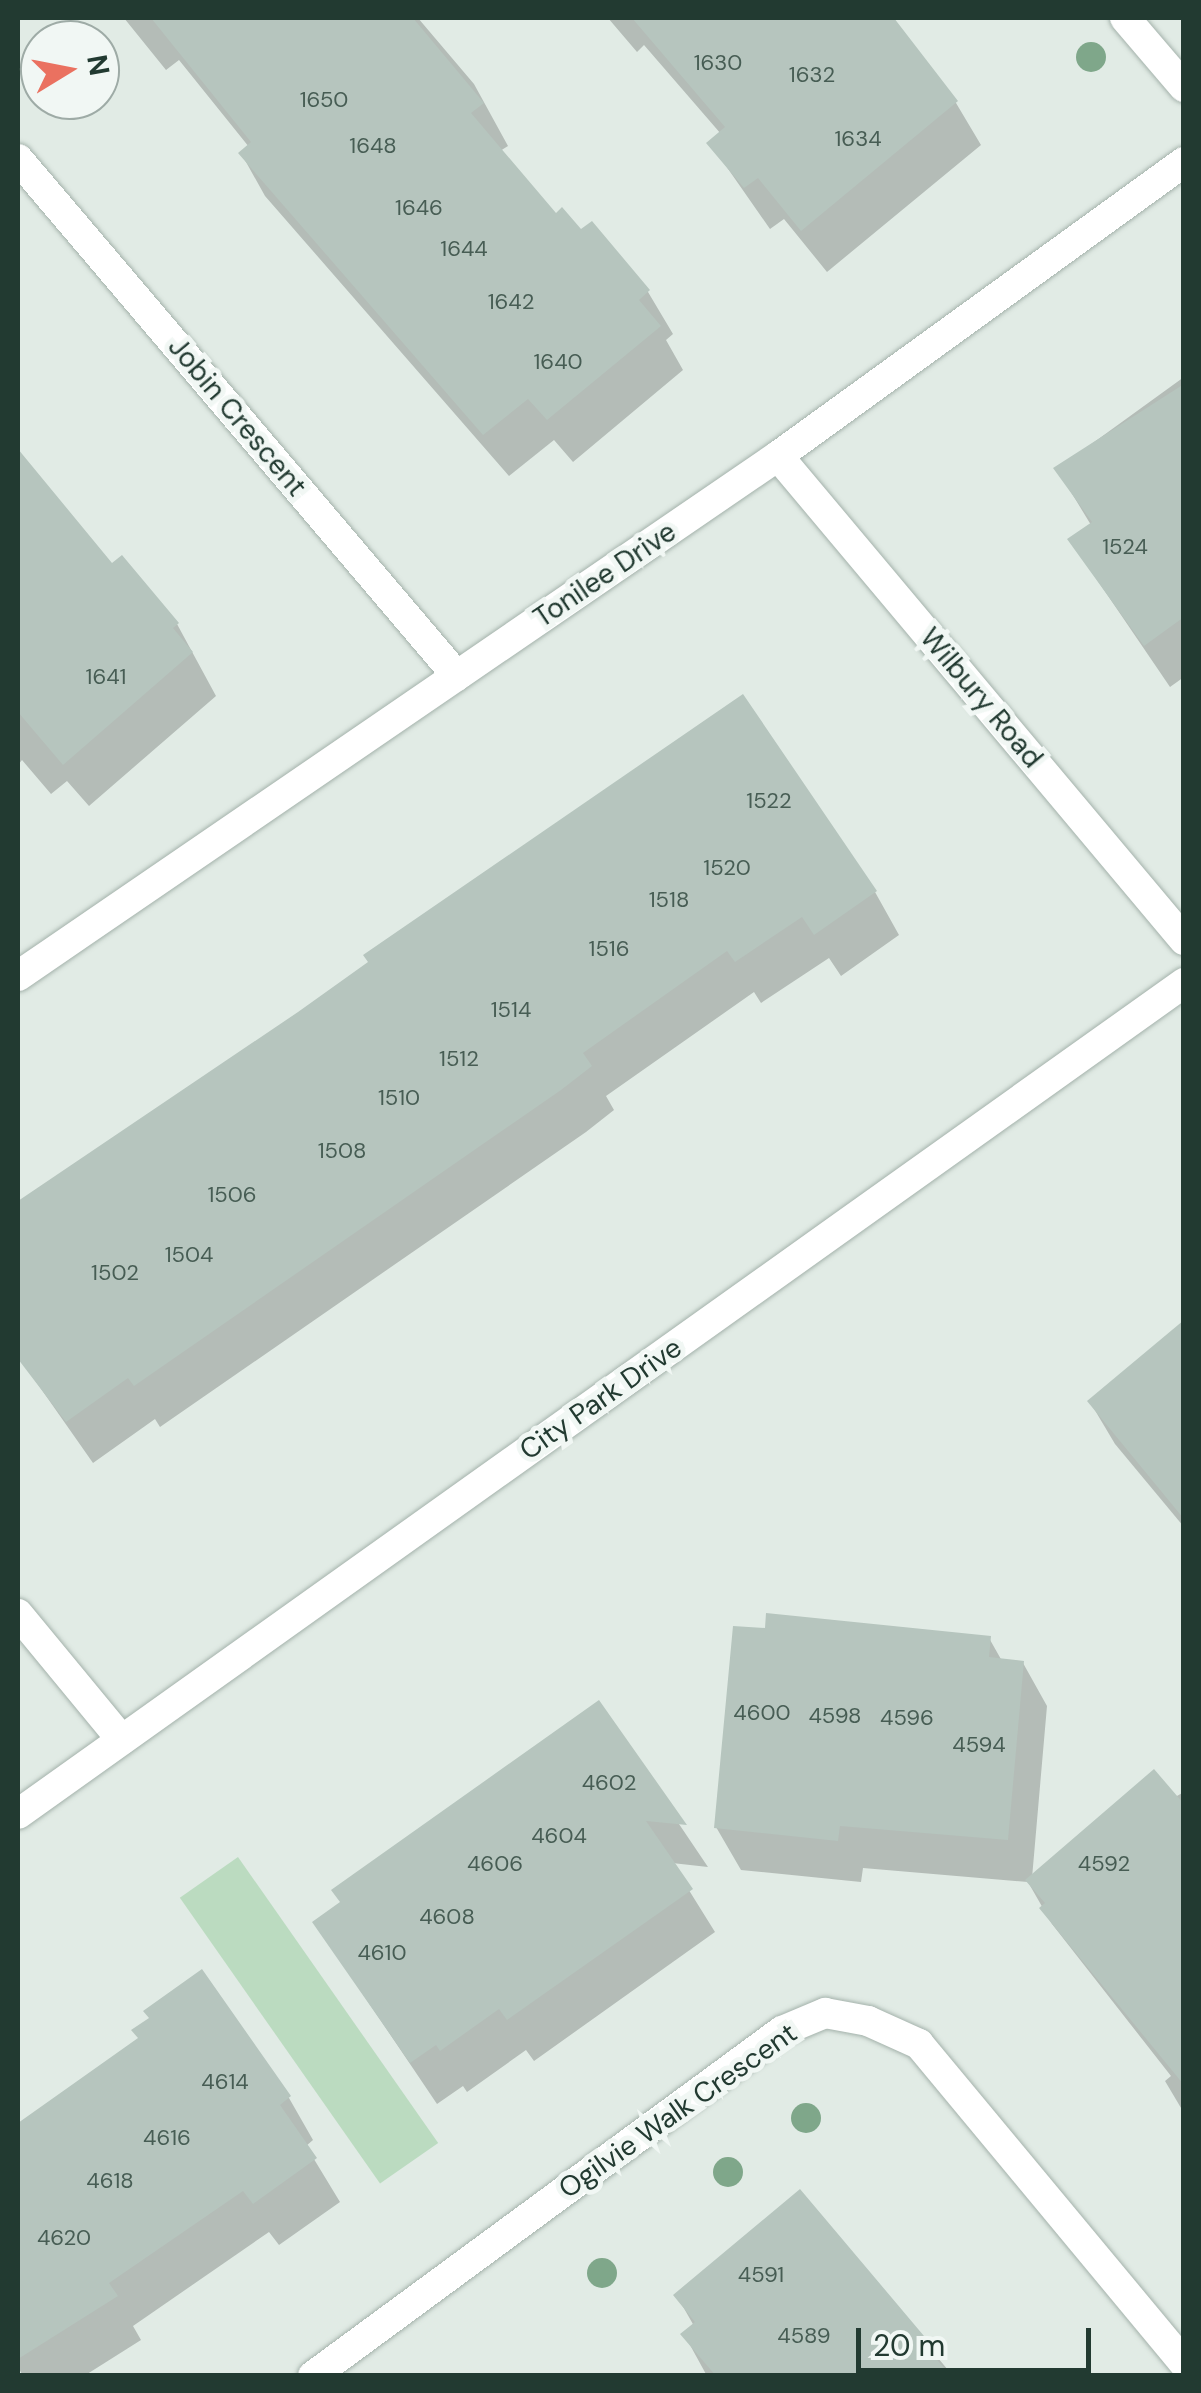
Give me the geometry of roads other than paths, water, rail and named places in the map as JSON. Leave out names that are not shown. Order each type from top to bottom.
[{"type":"street","points":[[1125,18],[1184,87]]},
{"type":"street","name":"Jobin Crescent","points":[[18,160],[457,676]]},
{"type":"street","name":"Tonilee Drive","points":[[18,976],[778,456],[1184,162]]},
{"type":"street","name":"Wilbury Road","points":[[778,456],[1184,940]]},
{"type":"street","name":"City Park Drive","points":[[18,1814],[1184,983]]},
{"type":"street","points":[[18,1614],[122,1740]]},
{"type":"street","name":"Ogilvie Walk Crescent","points":[[313,2376],[782,2031],[825,2013],[868,2020],[919,2044],[1184,2363]]}]
